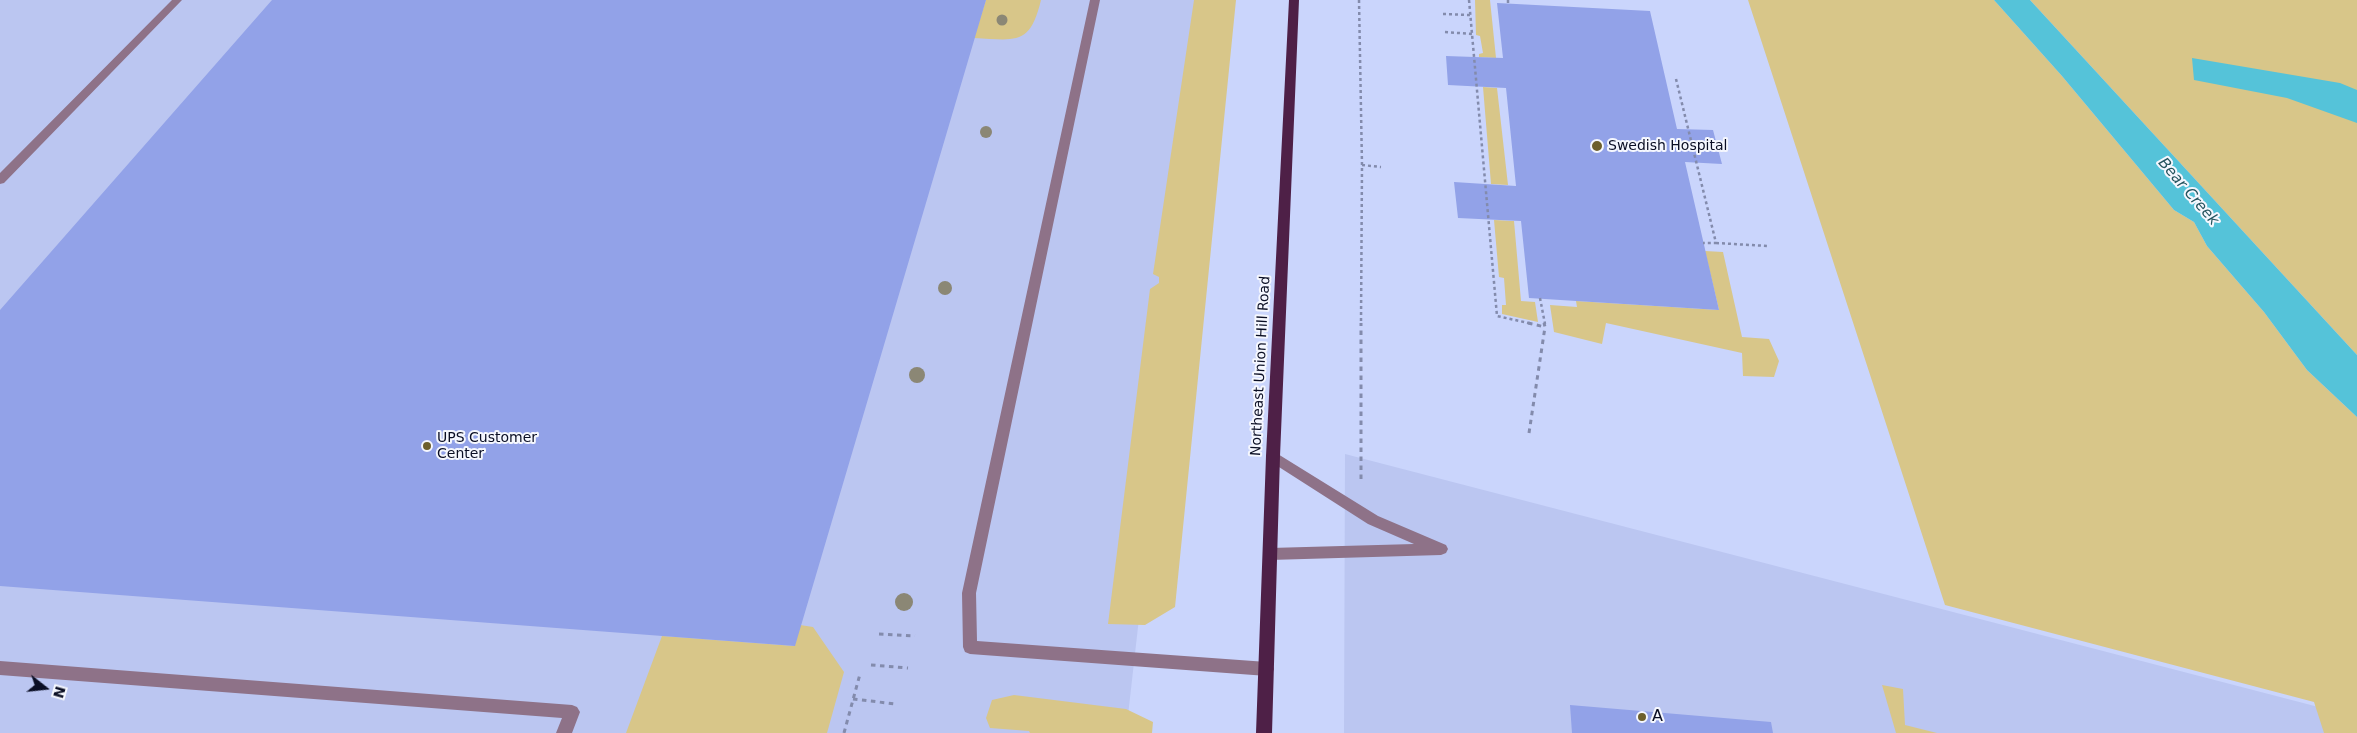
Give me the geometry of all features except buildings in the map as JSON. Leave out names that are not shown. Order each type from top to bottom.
[{"type":"main road","name":"Northeast Union Hill Road","points":[[1264,733],[1273,456],[1294,0]]},
{"type":"lane","points":[[0,180],[177,0]]},
{"type":"lane","points":[[1095,0],[969,593],[970,647],[1267,669]]},
{"type":"lane","points":[[1270,554],[1441,549],[1373,520],[1273,456]]},
{"type":"lane","points":[[0,668],[572,712],[564,733]]},
{"type":"path","points":[[1359,0],[1362,165],[1361,480]]},
{"type":"path","points":[[1469,0],[1497,316],[1545,327]]},
{"type":"path","points":[[1443,14],[1470,15]]},
{"type":"path","points":[[1445,32],[1472,34]]},
{"type":"path","points":[[1676,79],[1716,243]]},
{"type":"path","points":[[1362,165],[1381,167]]},
{"type":"path","points":[[1703,243],[1768,246]]},
{"type":"path","points":[[1528,433],[1545,327],[1540,298]]},
{"type":"path","points":[[879,634],[915,636]]},
{"type":"path","points":[[871,665],[908,668]]},
{"type":"path","points":[[844,733],[860,674]]},
{"type":"path","points":[[853,699],[896,704]]},
{"type":"shaded area","points":[[0,0],[1209,0],[1126,733],[0,733]]},
{"type":"shaded area","points":[[986,0],[1041,0],[1032,26],[1019,37],[1011,39],[974,38]]},
{"type":"shaded area","points":[[1194,0],[1236,0],[1175,607],[1145,625],[1108,624],[1150,289],[1159,283],[1159,277],[1153,274]]},
{"type":"shaded area","points":[[1475,0],[1490,0],[1496,58],[1479,57],[1479,54],[1483,53],[1480,36],[1476,35]]},
{"type":"shaded area","points":[[1748,0],[1994,0],[2062,76],[2174,210],[2194,222],[2207,246],[2264,312],[2307,370],[2357,417],[2357,733],[2324,733],[2314,702],[1945,605]]},
{"type":"shaded area","points":[[2030,0],[2357,0],[2357,355]]},
{"type":"shaded area","points":[[1483,87],[1497,88],[1508,185],[1491,184]]},
{"type":"shaded area","points":[[1494,220],[1514,221],[1521,301],[1535,302],[1538,322],[1502,314],[1502,305],[1506,305],[1504,278],[1499,277]]},
{"type":"shaded area","points":[[1705,251],[1723,252],[1742,337],[1769,339],[1779,361],[1774,377],[1743,376],[1742,353],[1606,323],[1602,344],[1554,332],[1550,305],[1577,307],[1576,301],[1719,310]]},
{"type":"shaded area","points":[[1345,454],[2357,717],[2357,733],[1344,733]]},
{"type":"shaded area","points":[[800,625],[813,627],[844,672],[827,733],[626,733],[662,636],[794,646]]},
{"type":"shaded area","points":[[1882,685],[1903,689],[1905,725],[1937,733],[1896,733]]},
{"type":"shaded area","points":[[1014,695],[1126,709],[1153,722],[1152,733],[1030,733],[1029,731],[990,728],[986,718],[992,700]]},
{"type":"water","name":"Bear Creek","points":[[1994,0],[2030,0],[2357,355],[2357,417],[2307,370],[2264,312],[2207,246],[2194,222],[2174,210],[2062,76]]},
{"type":"water","points":[[2192,58],[2340,83],[2357,90],[2357,123],[2287,98],[2194,80]]},
{"type":"place","name":"Swedish Hospital","points":[[1597,146]]},
{"type":"place","name":"UPS Customer Center","points":[[427,446]]},
{"type":"place","name":"A","points":[[1642,717]]}]
